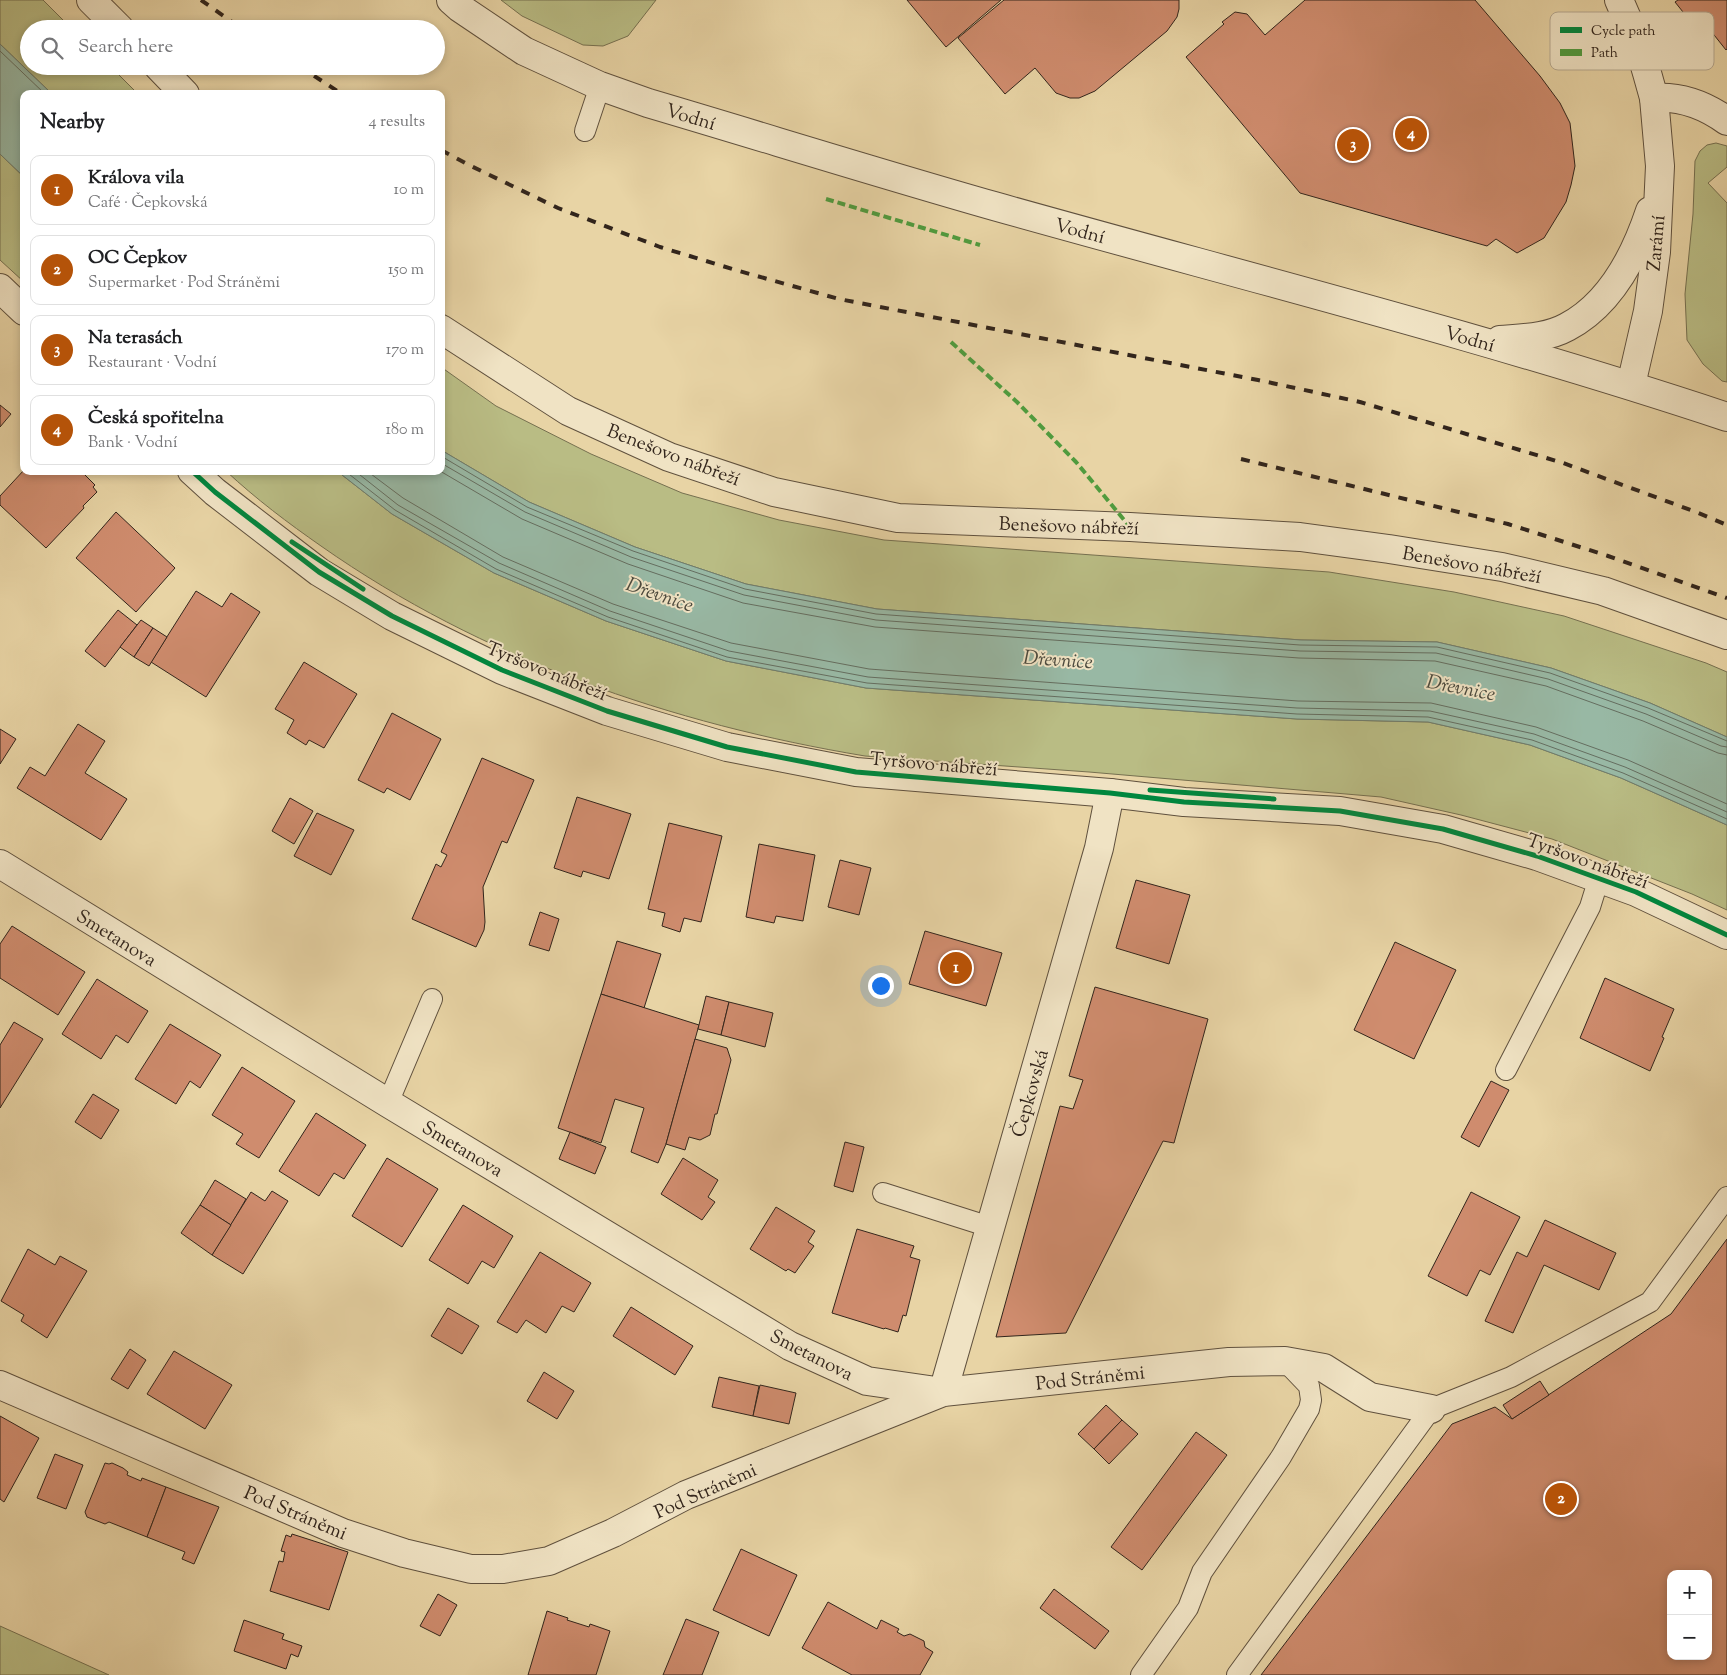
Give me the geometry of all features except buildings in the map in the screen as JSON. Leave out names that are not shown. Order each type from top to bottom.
[{"type":"street","points":[[91,0],[111,20]]},
{"type":"street","name":"Vodní","points":[[451,0],[524,51],[600,86],[648,103],[992,206],[1484,341],[1631,385],[1727,418]]},
{"type":"street","name":"Zarámí","points":[[1619,0],[1624,12]]},
{"type":"street","name":"Zarámí","points":[[1631,385],[1648,311],[1656,252],[1659,186],[1658,143],[1654,98],[1646,70]]},
{"type":"street","points":[[167,75],[181,90]]},
{"type":"street","points":[[1654,98],[1667,97],[1691,102],[1715,112],[1727,121]]},
{"type":"street","points":[[1484,341],[1535,337],[1566,328],[1584,316],[1602,300],[1623,273],[1643,231],[1659,186]]},
{"type":"street","points":[[0,288],[20,307]]},
{"type":"street","name":"Benešovo nábřeží","points":[[445,332],[568,411],[669,457],[774,492],[898,518],[1130,527],[1300,537],[1389,549],[1502,567],[1603,591],[1727,635]]},
{"type":"street","name":"Tyršovo nábřeží","points":[[196,475],[214,492],[319,572],[392,616],[502,670],[607,711],[727,746],[856,772],[1110,793],[1184,802],[1340,811],[1443,829],[1537,856],[1599,878],[1636,892],[1727,935]]},
{"type":"street","name":"Čepkovská","points":[[942,1392],[1100,848],[1110,793]]},
{"type":"street","name":"Smetanova","points":[[0,864],[388,1103],[790,1346],[867,1381],[942,1392]]},
{"type":"street","name":"Pod Stráněmi","points":[[0,1385],[343,1533],[404,1553],[471,1569],[503,1569],[550,1561],[613,1533],[686,1495],[942,1392],[1229,1362],[1285,1361],[1324,1368],[1370,1397],[1431,1409]]},
{"type":"lane","points":[[585,130],[600,86]]},
{"type":"lane","points":[[1506,1070],[1590,907],[1599,878]]},
{"type":"lane","points":[[388,1103],[432,999]]},
{"type":"lane","points":[[883,1193],[990,1227]]},
{"type":"lane","points":[[1237,1675],[1431,1409],[1511,1377],[1650,1302],[1727,1197]]},
{"type":"lane","points":[[1141,1675],[1188,1608],[1202,1572],[1281,1458],[1308,1409],[1312,1400],[1309,1386],[1285,1361]]},
{"type":"green space","points":[[0,0],[43,0],[63,20],[20,20],[20,63],[0,44]]},
{"type":"green space","points":[[501,0],[656,0],[628,36],[603,46],[583,45],[522,16]]},
{"type":"green space","points":[[32,75],[119,75],[134,90],[48,90]]},
{"type":"green space","points":[[1716,143],[1727,146],[1727,167],[1708,183],[1727,203],[1727,382],[1722,381],[1703,364],[1687,340],[1685,294],[1693,214],[1695,161],[1700,151],[1707,145]]},
{"type":"green space","points":[[0,154],[20,173],[20,278],[0,260]]},
{"type":"green space","points":[[445,370],[496,406],[591,454],[682,493],[779,520],[884,540],[1329,572],[1454,592],[1564,616],[1706,663],[1727,672],[1727,737],[1650,703],[1551,668],[1437,642],[1301,640],[877,609],[746,584],[635,547],[529,502],[445,452]]},
{"type":"green space","points":[[231,475],[342,475],[392,514],[494,573],[606,621],[726,661],[866,688],[1297,719],[1428,722],[1530,745],[1621,778],[1727,825],[1727,910],[1692,894],[1552,839],[1461,815],[1381,797],[1089,772],[865,756],[721,726],[581,681],[513,654],[447,622],[383,586],[321,546],[296,529]]},
{"type":"green space","points":[[0,1626],[109,1675],[0,1675]]},
{"type":"water","points":[[0,44],[20,63],[20,75],[32,75],[48,90],[20,90],[20,173],[0,154]]},
{"type":"water","name":"Dřevnice","points":[[445,452],[529,502],[635,547],[746,584],[877,609],[1301,640],[1437,642],[1551,668],[1650,703],[1727,737],[1727,825],[1621,778],[1530,745],[1428,722],[1297,719],[866,688],[726,661],[606,621],[494,573],[392,514],[342,475],[445,475]]},
{"type":"railway","points":[[201,0],[229,20]]},
{"type":"railway","points":[[313,75],[336,90]]},
{"type":"railway","points":[[445,152],[558,208],[660,247],[739,271],[839,299],[1258,380],[1360,402],[1563,463],[1727,525]]},
{"type":"railway","points":[[1241,459],[1508,524],[1608,556],[1727,598]]},
{"type":"marked path","points":[[826,199],[980,245]]},
{"type":"marked path","points":[[951,342],[1017,402],[1076,462],[1130,527]]},
{"type":"cycle path","points":[[196,475],[215,492],[319,572],[392,616],[502,670],[607,711],[727,747],[856,772],[1110,793],[1184,802],[1340,811],[1443,829],[1537,856],[1636,892],[1727,935]]},
{"type":"cycle path","points":[[292,542],[363,589]]},
{"type":"cycle path","points":[[1150,790],[1274,799]]},
{"type":"place","name":"Česká spořitelna","points":[[1411,134]]},
{"type":"place","name":"Na terasách","points":[[1353,145]]},
{"type":"place","name":"Králova vila","points":[[956,968]]},
{"type":"place","name":"OC Čepkov","points":[[1561,1499]]}]
